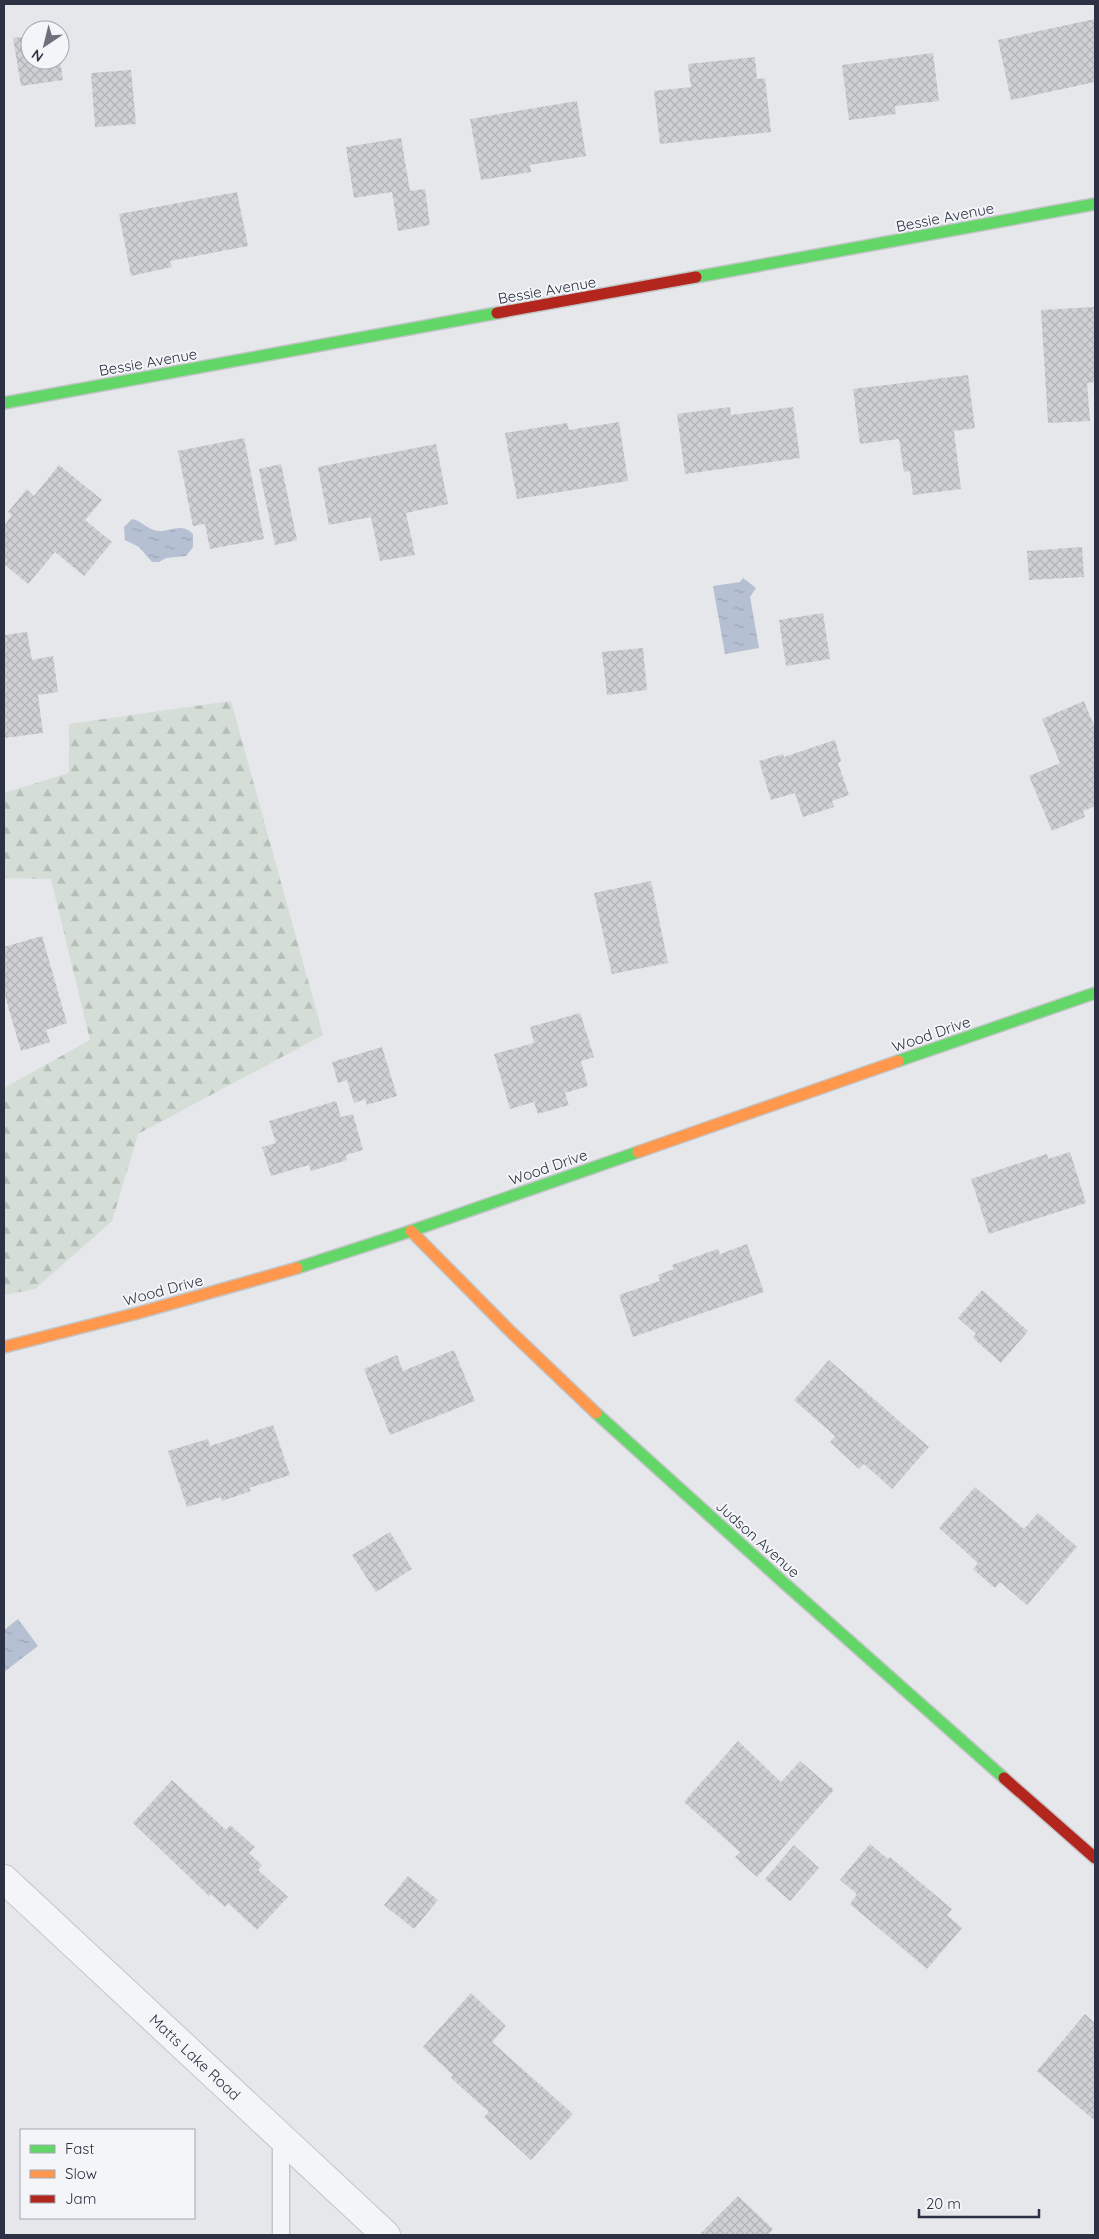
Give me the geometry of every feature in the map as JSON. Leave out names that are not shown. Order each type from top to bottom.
[{"type":"street","name":"Bessie Avenue","points":[[4,403],[1095,204]]},
{"type":"street","name":"Wood Drive","points":[[4,1347],[138,1314],[288,1271],[411,1231],[1095,993]]},
{"type":"street","name":"Judson Avenue","points":[[411,1231],[456,1279],[633,1446],[840,1635],[1095,1858]]},
{"type":"street","name":"Matts Lake Road","points":[[4,1879],[386,2235]]},
{"type":"lane","points":[[281,2137],[281,2235]]},
{"type":"green space","points":[[231,701],[323,1035],[138,1134],[112,1221],[35,1289],[4,1295],[4,1088],[90,1040],[51,879],[4,878],[4,793],[69,773],[69,724]]},
{"type":"water","points":[[132,519],[158,531],[180,528],[189,530],[193,534],[193,547],[186,556],[166,558],[159,562],[152,562],[139,547],[125,540],[124,527]]},
{"type":"water","points":[[743,578],[756,588],[750,597],[759,648],[725,654],[713,586],[740,582]]},
{"type":"water","points":[[18,1619],[38,1646],[4,1672],[4,1630]]},
{"type":"building","points":[[1095,19],[1095,82],[1011,100],[998,40]]},
{"type":"building","points":[[20,37],[20,70],[62,70],[63,80],[21,86],[13,38]]},
{"type":"building","points":[[933,53],[939,101],[895,106],[896,114],[849,120],[842,65]]},
{"type":"building","points":[[755,57],[757,79],[765,78],[771,132],[660,144],[654,91],[691,87],[688,64]]},
{"type":"building","points":[[131,70],[136,124],[95,127],[91,73]]},
{"type":"building","points":[[577,101],[586,156],[530,165],[531,172],[481,180],[470,119]]},
{"type":"building","points":[[401,138],[410,191],[425,189],[430,225],[398,231],[392,192],[354,198],[346,147]]},
{"type":"building","points":[[237,192],[248,246],[170,261],[172,267],[131,276],[119,214]]},
{"type":"building","points":[[1095,307],[1095,382],[1087,383],[1090,421],[1048,423],[1041,310]]},
{"type":"building","points":[[968,375],[975,428],[954,431],[961,489],[913,495],[910,471],[904,472],[899,439],[860,444],[853,389]]},
{"type":"building","points":[[730,407],[731,415],[793,407],[800,458],[685,474],[677,414]]},
{"type":"building","points":[[619,422],[628,481],[517,499],[505,433],[567,423],[569,430]]},
{"type":"building","points":[[244,438],[264,539],[210,549],[205,524],[193,526],[178,451]]},
{"type":"building","points":[[436,444],[448,504],[406,513],[415,555],[380,561],[371,517],[329,525],[318,467]]},
{"type":"building","points":[[281,464],[297,540],[275,545],[259,469]]},
{"type":"building","points":[[59,465],[102,500],[85,520],[112,542],[84,576],[55,552],[28,584],[4,564],[4,526],[12,515],[8,512],[27,489],[34,496]]},
{"type":"building","points":[[1082,547],[1084,577],[1029,580],[1027,551]]},
{"type":"building","points":[[823,613],[830,659],[786,666],[779,620]]},
{"type":"building","points":[[27,632],[32,660],[53,656],[58,692],[38,695],[43,733],[4,738],[4,635]]},
{"type":"building","points":[[643,648],[647,690],[607,695],[602,652]]},
{"type":"building","points":[[1084,701],[1095,728],[1095,806],[1083,811],[1085,817],[1052,831],[1029,776],[1060,763],[1042,719]]},
{"type":"building","points":[[835,740],[841,761],[838,763],[849,795],[832,801],[834,807],[803,817],[795,793],[771,800],[759,761],[783,754],[784,757]]},
{"type":"building","points":[[651,881],[668,963],[612,974],[594,893]]},
{"type":"building","points":[[42,936],[67,1023],[46,1030],[50,1042],[21,1051],[4,992],[4,947]]},
{"type":"building","points":[[580,1013],[594,1057],[581,1061],[588,1086],[565,1093],[569,1105],[538,1114],[534,1102],[510,1109],[494,1054],[534,1043],[530,1027]]},
{"type":"building","points":[[382,1047],[397,1096],[367,1105],[365,1099],[354,1103],[347,1080],[338,1083],[332,1062]]},
{"type":"building","points":[[336,1101],[341,1117],[353,1114],[363,1150],[346,1155],[347,1160],[311,1171],[309,1165],[271,1176],[262,1147],[276,1143],[269,1121]]},
{"type":"building","points":[[1070,1152],[1086,1203],[989,1234],[971,1179],[1047,1154],[1048,1159]]},
{"type":"building","points":[[747,1244],[764,1292],[633,1337],[619,1295],[660,1281],[658,1275],[674,1269],[672,1265],[718,1249],[720,1254]]},
{"type":"building","points":[[982,1290],[1028,1331],[1001,1363],[973,1338],[976,1334],[958,1318]]},
{"type":"building","points":[[454,1350],[475,1401],[390,1435],[364,1369],[397,1355],[403,1371]]},
{"type":"building","points":[[829,1360],[929,1447],[892,1489],[864,1464],[859,1469],[830,1442],[835,1436],[794,1400]]},
{"type":"building","points":[[273,1425],[290,1475],[249,1488],[251,1491],[222,1501],[221,1497],[187,1507],[168,1451],[208,1439],[210,1446]]},
{"type":"building","points":[[975,1487],[1024,1529],[1038,1513],[1077,1547],[1027,1605],[1000,1582],[995,1588],[973,1569],[978,1563],[939,1528]]},
{"type":"building","points":[[390,1532],[412,1569],[376,1592],[352,1555]]},
{"type":"building","points":[[738,1741],[781,1782],[800,1761],[834,1790],[757,1877],[735,1857],[740,1852],[684,1802]]},
{"type":"building","points":[[172,1780],[226,1830],[230,1825],[255,1847],[249,1853],[262,1865],[258,1870],[288,1897],[257,1930],[228,1903],[225,1907],[211,1894],[209,1896],[133,1823]]},
{"type":"building","points":[[870,1844],[888,1859],[890,1857],[952,1909],[947,1915],[962,1928],[927,1969],[850,1904],[857,1894],[840,1880]]},
{"type":"building","points":[[794,1845],[819,1868],[790,1901],[765,1879]]},
{"type":"building","points":[[408,1876],[438,1900],[414,1929],[384,1905]]},
{"type":"building","points":[[471,1993],[506,2026],[492,2042],[573,2114],[531,2160],[484,2117],[489,2112],[451,2078],[453,2075],[423,2047]]},
{"type":"building","points":[[1085,2014],[1095,2023],[1095,2121],[1037,2071]]},
{"type":"building","points":[[738,2196],[773,2229],[768,2235],[699,2235]]},
{"type":"traffic: fast","points":[[696,277],[1095,204]]},
{"type":"traffic: fast","points":[[4,403],[497,313]]},
{"type":"traffic: fast","points":[[898,1061],[1095,993]]},
{"type":"traffic: fast","points":[[297,1268],[411,1231],[638,1152]]},
{"type":"traffic: fast","points":[[596,1413],[1004,1778]]},
{"type":"traffic: slow","points":[[638,1152],[898,1061]]},
{"type":"traffic: slow","points":[[411,1231],[509,1330],[596,1413]]},
{"type":"traffic: slow","points":[[4,1347],[138,1313],[297,1268]]},
{"type":"traffic: jam","points":[[497,313],[696,277]]},
{"type":"traffic: jam","points":[[1004,1778],[1095,1858]]}]
